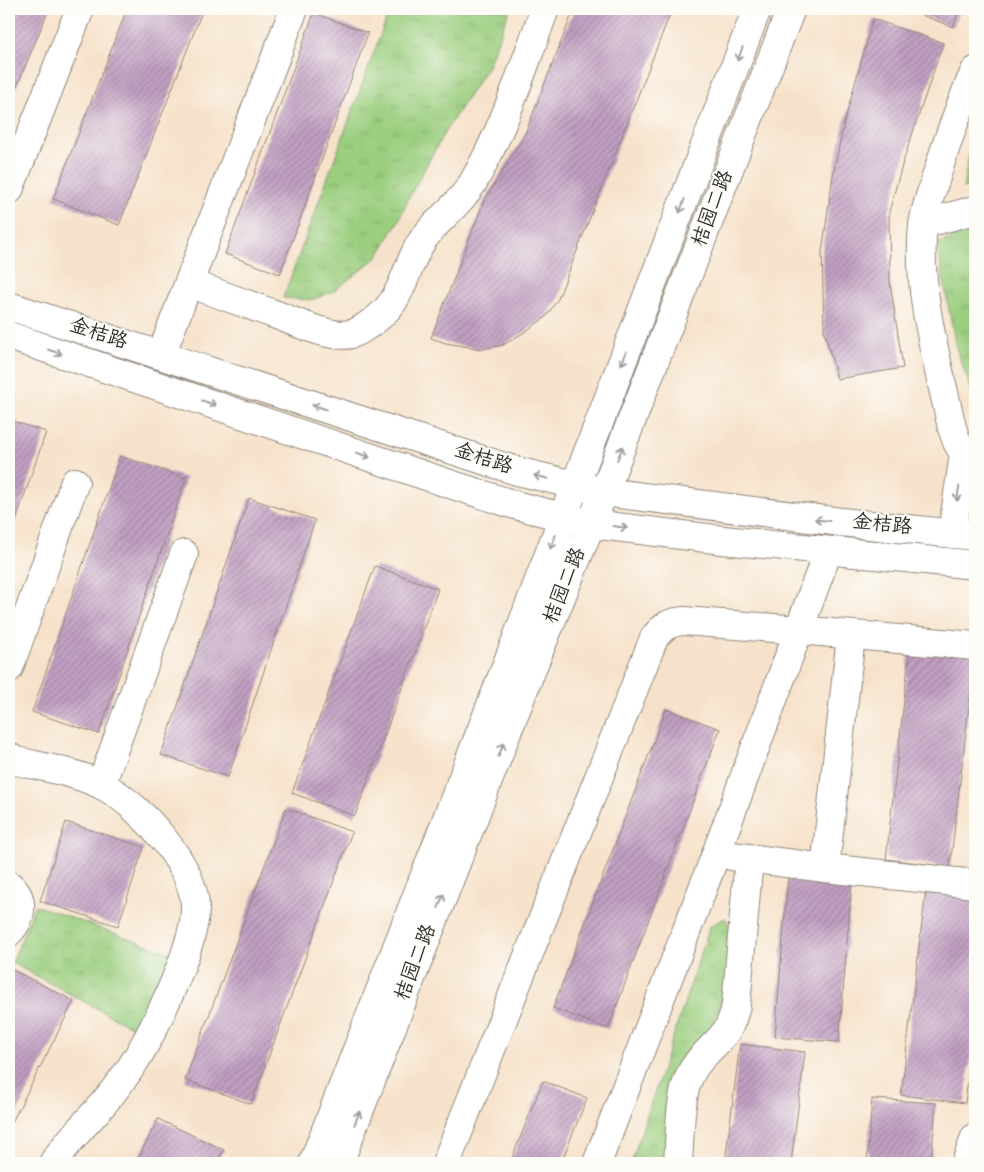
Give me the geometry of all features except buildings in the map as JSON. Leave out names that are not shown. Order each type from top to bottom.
[{"type":"street","points":[[9,190],[80,9]]},
{"type":"street","points":[[161,355],[294,9]]},
{"type":"street","points":[[189,283],[323,332],[351,334],[377,319],[391,306],[401,290],[419,246],[429,230],[460,199],[480,170],[497,135],[545,9]]},
{"type":"street","name":"桔园二路","points":[[313,1163],[576,484],[757,9]]},
{"type":"street","name":"桔园二路","points":[[339,1163],[533,666],[604,492],[791,9]]},
{"type":"street","points":[[964,535],[970,456],[957,442],[952,428],[928,313],[923,283],[922,251],[923,224],[929,200],[944,151],[975,71]]},
{"type":"street","points":[[923,224],[975,210]]},
{"type":"street","name":"金桔路","points":[[9,306],[517,471],[604,492],[841,522],[964,535]]},
{"type":"street","points":[[9,336],[465,489],[515,505],[591,524],[723,540],[975,565]]},
{"type":"street","points":[[9,668],[75,482]]},
{"type":"street","points":[[597,1163],[716,854],[828,551]]},
{"type":"street","points":[[101,785],[184,554]]},
{"type":"street","points":[[446,1163],[654,638],[662,628],[673,622],[684,621],[975,646]]},
{"type":"street","points":[[826,868],[851,636]]},
{"type":"street","points":[[9,756],[17,761],[83,778],[101,785],[129,803],[148,820],[166,842],[183,869],[190,883],[194,898],[194,918],[189,939],[178,972],[148,1038],[118,1086],[70,1140],[53,1163]]},
{"type":"street","points":[[716,854],[975,884]]},
{"type":"street","points":[[678,1163],[682,1111],[690,1076],[700,1060],[727,1030],[733,1018],[736,1005],[749,858]]},
{"type":"street","points":[[9,885],[19,897],[21,906],[20,917],[9,932]]},
{"type":"street","points":[[966,1163],[975,1136]]},
{"type":"green space","points":[[390,9],[510,9],[488,66],[446,130],[408,199],[399,220],[377,257],[334,291],[311,300],[283,298]]},
{"type":"green space","points":[[975,121],[975,184],[963,188]]},
{"type":"green space","points":[[975,226],[975,400],[956,348],[937,244]]},
{"type":"green space","points":[[35,905],[176,955],[139,1031],[12,963]]},
{"type":"green space","points":[[725,918],[737,937],[728,982],[708,1040],[672,1163],[631,1163],[710,926]]}]
